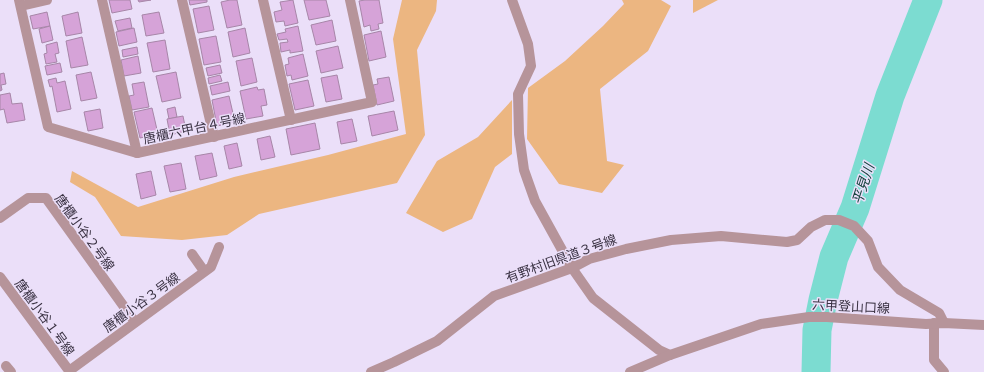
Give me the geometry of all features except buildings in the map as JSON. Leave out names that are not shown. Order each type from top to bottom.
[{"type":"street","points":[[20,3],[48,0]]},
{"type":"street","points":[[102,0],[137,153]]},
{"type":"street","points":[[182,0],[214,137]]},
{"type":"street","points":[[263,0],[291,120]]},
{"type":"street","name":"唐櫃六甲台４号線","points":[[20,3],[48,127],[137,153],[372,102],[350,0]]},
{"type":"street","points":[[512,0],[528,44],[531,66],[518,94],[519,134],[524,170],[535,201],[572,268],[593,298],[659,350],[670,355]]},
{"type":"street","name":"唐櫃小谷２号線","points":[[0,218],[28,198],[46,198],[135,322]]},
{"type":"street","name":"有野村旧県道３号線","points":[[371,372],[437,341],[494,296],[572,268],[589,259],[626,249],[671,240],[722,236],[787,242],[797,240],[810,227],[825,220],[839,220],[854,226],[868,242],[878,267],[900,290],[939,313],[939,323]]},
{"type":"street","name":"唐櫃小谷３号線","points":[[69,371],[210,267],[218,247]]},
{"type":"street","points":[[192,254],[204,271]]},
{"type":"street","name":"唐櫃小谷１号線","points":[[0,277],[69,371]]},
{"type":"street","name":"六甲登山口線","points":[[630,372],[670,355],[761,324],[809,317],[828,316],[926,324],[939,323],[984,325]]},
{"type":"street","points":[[939,323],[934,360],[944,372]]},
{"type":"shaded area","points":[[402,0],[437,0],[436,11],[417,50],[425,135],[397,183],[259,214],[227,235],[182,240],[121,236],[95,197],[70,182],[72,171],[138,207],[234,177],[328,155],[406,134],[393,39]]},
{"type":"shaded area","points":[[622,0],[661,0],[671,6],[648,51],[600,89],[607,161],[624,165],[602,193],[559,184],[527,139],[528,88],[565,61],[603,26],[624,4]]},
{"type":"shaded area","points":[[693,0],[718,0],[693,13]]},
{"type":"shaded area","points":[[512,100],[512,154],[495,167],[472,219],[443,232],[406,213],[437,161],[478,137]]},
{"type":"waterway","name":"平見川","points":[[816,372],[817,330],[834,257],[855,208],[890,96],[928,0]]}]
